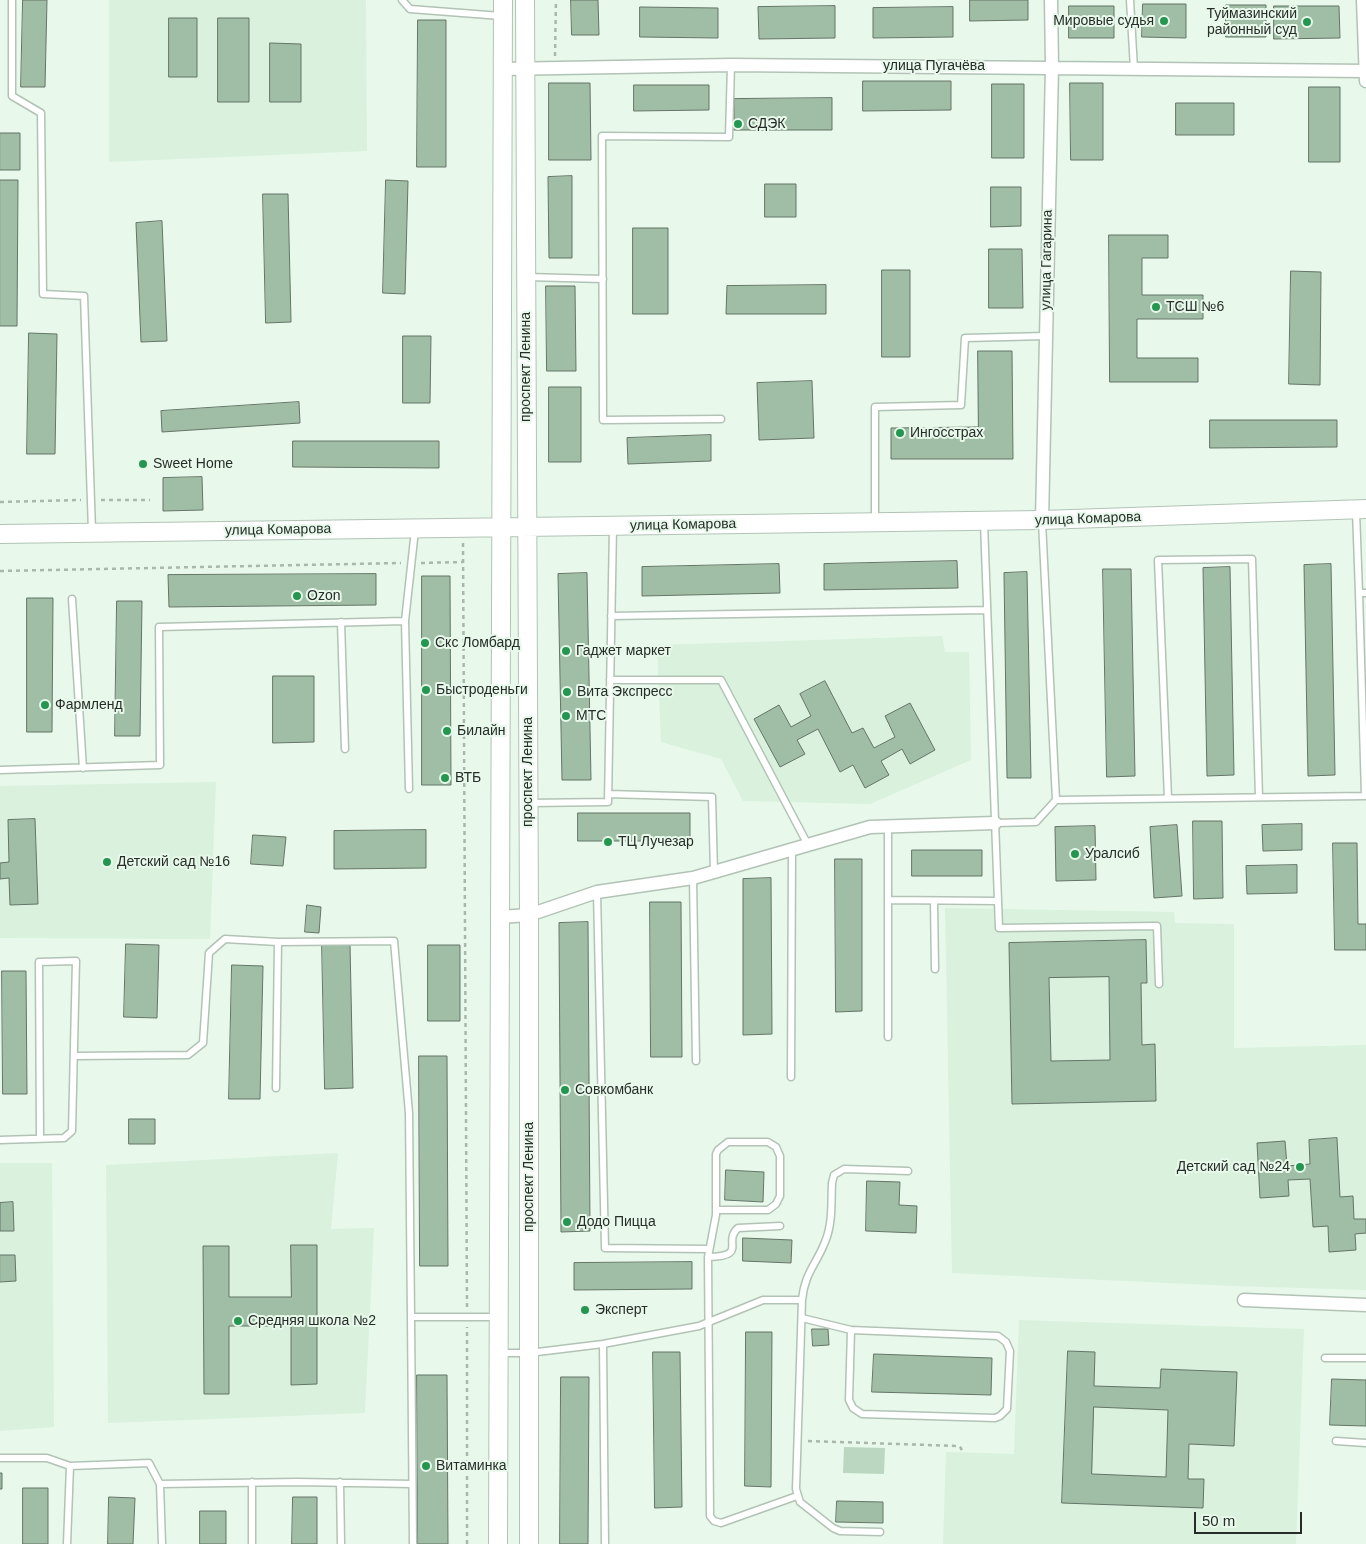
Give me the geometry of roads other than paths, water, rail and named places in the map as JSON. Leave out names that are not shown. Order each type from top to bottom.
[{"type":"street","name":"проспект Ленина","points":[[525,0],[529,915],[529,1544]]},
{"type":"street","name":"улица Гагарина","points":[[1042,520],[1052,67],[1051,0]]},
{"type":"street","points":[[1363,0],[1366,81]]},
{"type":"street","name":"проспект Ленина","points":[[498,1544],[503,8]]},
{"type":"street","name":"улица Пугачёва","points":[[502,69],[730,65],[1366,71]]},
{"type":"street","name":"улица Комарова","points":[[0,534],[1042,520],[1361,509]]},
{"type":"street","points":[[500,917],[529,915],[597,892],[693,878],[870,827],[995,822]]},
{"type":"street","points":[[1244,1300],[1366,1305]]},
{"type":"lane","points":[[12,0],[12,96],[41,113],[44,294],[84,296],[92,532]]},
{"type":"lane","points":[[402,0],[410,9],[503,8]]},
{"type":"lane","points":[[410,0],[410,9]]},
{"type":"lane","points":[[1130,0],[1134,69]]},
{"type":"lane","points":[[721,419],[603,420],[602,136],[729,137],[730,65]]},
{"type":"lane","points":[[526,277],[603,279]]},
{"type":"lane","points":[[875,522],[875,408],[961,405],[965,338],[1046,336]]},
{"type":"lane","points":[[1056,800],[1365,795],[1361,509]]},
{"type":"lane","points":[[995,822],[1036,822],[1056,800],[1042,520]]},
{"type":"lane","points":[[984,521],[999,928],[1157,926],[1159,984]]},
{"type":"lane","points":[[528,803],[608,802],[613,526]]},
{"type":"lane","points":[[409,789],[405,621],[415,528]]},
{"type":"lane","points":[[1168,798],[1158,560],[1252,558],[1260,797]]},
{"type":"lane","points":[[72,599],[82,768]]},
{"type":"lane","points":[[611,616],[987,610]]},
{"type":"lane","points":[[0,770],[160,765],[159,627],[405,621]]},
{"type":"lane","points":[[341,622],[345,749]]},
{"type":"lane","points":[[610,680],[721,680],[808,845]]},
{"type":"lane","points":[[608,794],[712,798],[714,872]]},
{"type":"lane","points":[[888,826],[888,1037]]},
{"type":"lane","points":[[791,1077],[792,849]]},
{"type":"lane","points":[[693,878],[696,1061]]},
{"type":"lane","points":[[597,892],[605,1248],[709,1249]]},
{"type":"lane","points":[[888,900],[998,900]]},
{"type":"lane","points":[[934,900],[935,969]]},
{"type":"lane","points":[[74,1056],[188,1055],[203,1044],[209,953],[225,939],[278,942],[394,941],[409,1113],[413,1544]]},
{"type":"lane","points":[[276,1088],[278,942]]},
{"type":"lane","points":[[0,1140],[64,1138],[72,1131],[76,961],[39,962],[40,1138]]},
{"type":"lane","points":[[716,1210],[768,1210],[776,1204],[780,1196],[780,1156],[776,1147],[768,1142],[728,1142],[716,1154],[716,1210],[708,1257],[712,1519],[721,1523],[797,1496]]},
{"type":"lane","points":[[880,1532],[836,1530],[806,1508],[797,1496],[802,1300],[808,1274],[828,1233],[834,1175],[844,1168],[908,1170]]},
{"type":"lane","points":[[708,1257],[729,1254],[733,1246],[733,1235],[738,1228],[780,1226]]},
{"type":"lane","points":[[499,1353],[529,1352],[603,1344],[709,1323],[763,1300],[802,1300]]},
{"type":"lane","points":[[411,1317],[499,1317]]},
{"type":"lane","points":[[802,1318],[851,1330],[998,1336],[1006,1342],[1010,1351],[1007,1410],[996,1418],[862,1414],[856,1411],[849,1400],[851,1330]]},
{"type":"lane","points":[[603,1344],[605,1544]]},
{"type":"lane","points":[[1325,1358],[1366,1358]]},
{"type":"lane","points":[[1336,1441],[1366,1443]]},
{"type":"lane","points":[[0,1458],[47,1458],[70,1466],[149,1464],[160,1484],[162,1544]]},
{"type":"lane","points":[[67,1544],[70,1466]]},
{"type":"lane","points":[[252,1482],[252,1544]]},
{"type":"lane","points":[[160,1484],[340,1482],[412,1484]]},
{"type":"lane","points":[[340,1482],[341,1544]]},
{"type":"place","name":"Мировые судья","points":[[1164,21]]},
{"type":"place","name":"Туймазинский районный суд","points":[[1307,22]]},
{"type":"place","name":"СДЭК","points":[[738,124]]},
{"type":"place","name":"ТСШ №6","points":[[1156,307]]},
{"type":"place","name":"Ингосстрах","points":[[900,433]]},
{"type":"place","name":"Sweet Home","points":[[143,464]]},
{"type":"place","name":"Ozon","points":[[297,596]]},
{"type":"place","name":"Скс Ломбард","points":[[425,643]]},
{"type":"place","name":"Гаджет маркет","points":[[566,651]]},
{"type":"place","name":"Быстроденьги","points":[[426,690]]},
{"type":"place","name":"Вита Экспресс","points":[[567,692]]},
{"type":"place","name":"Фармленд","points":[[45,705]]},
{"type":"place","name":"МТС","points":[[566,716]]},
{"type":"place","name":"Билайн","points":[[447,731]]},
{"type":"place","name":"ВТБ","points":[[445,778]]},
{"type":"place","name":"ТЦ Лучезар","points":[[608,842]]},
{"type":"place","name":"Уралсиб","points":[[1075,854]]},
{"type":"place","name":"Детский сад №16","points":[[107,862]]},
{"type":"place","name":"Совкомбанк","points":[[565,1090]]},
{"type":"place","name":"Детский сад №24","points":[[1300,1167]]},
{"type":"place","name":"Додо Пицца","points":[[567,1222]]},
{"type":"place","name":"Эксперт","points":[[585,1310]]},
{"type":"place","name":"Средняя школа №2","points":[[238,1321]]},
{"type":"place","name":"Витаминка","points":[[426,1466]]}]
